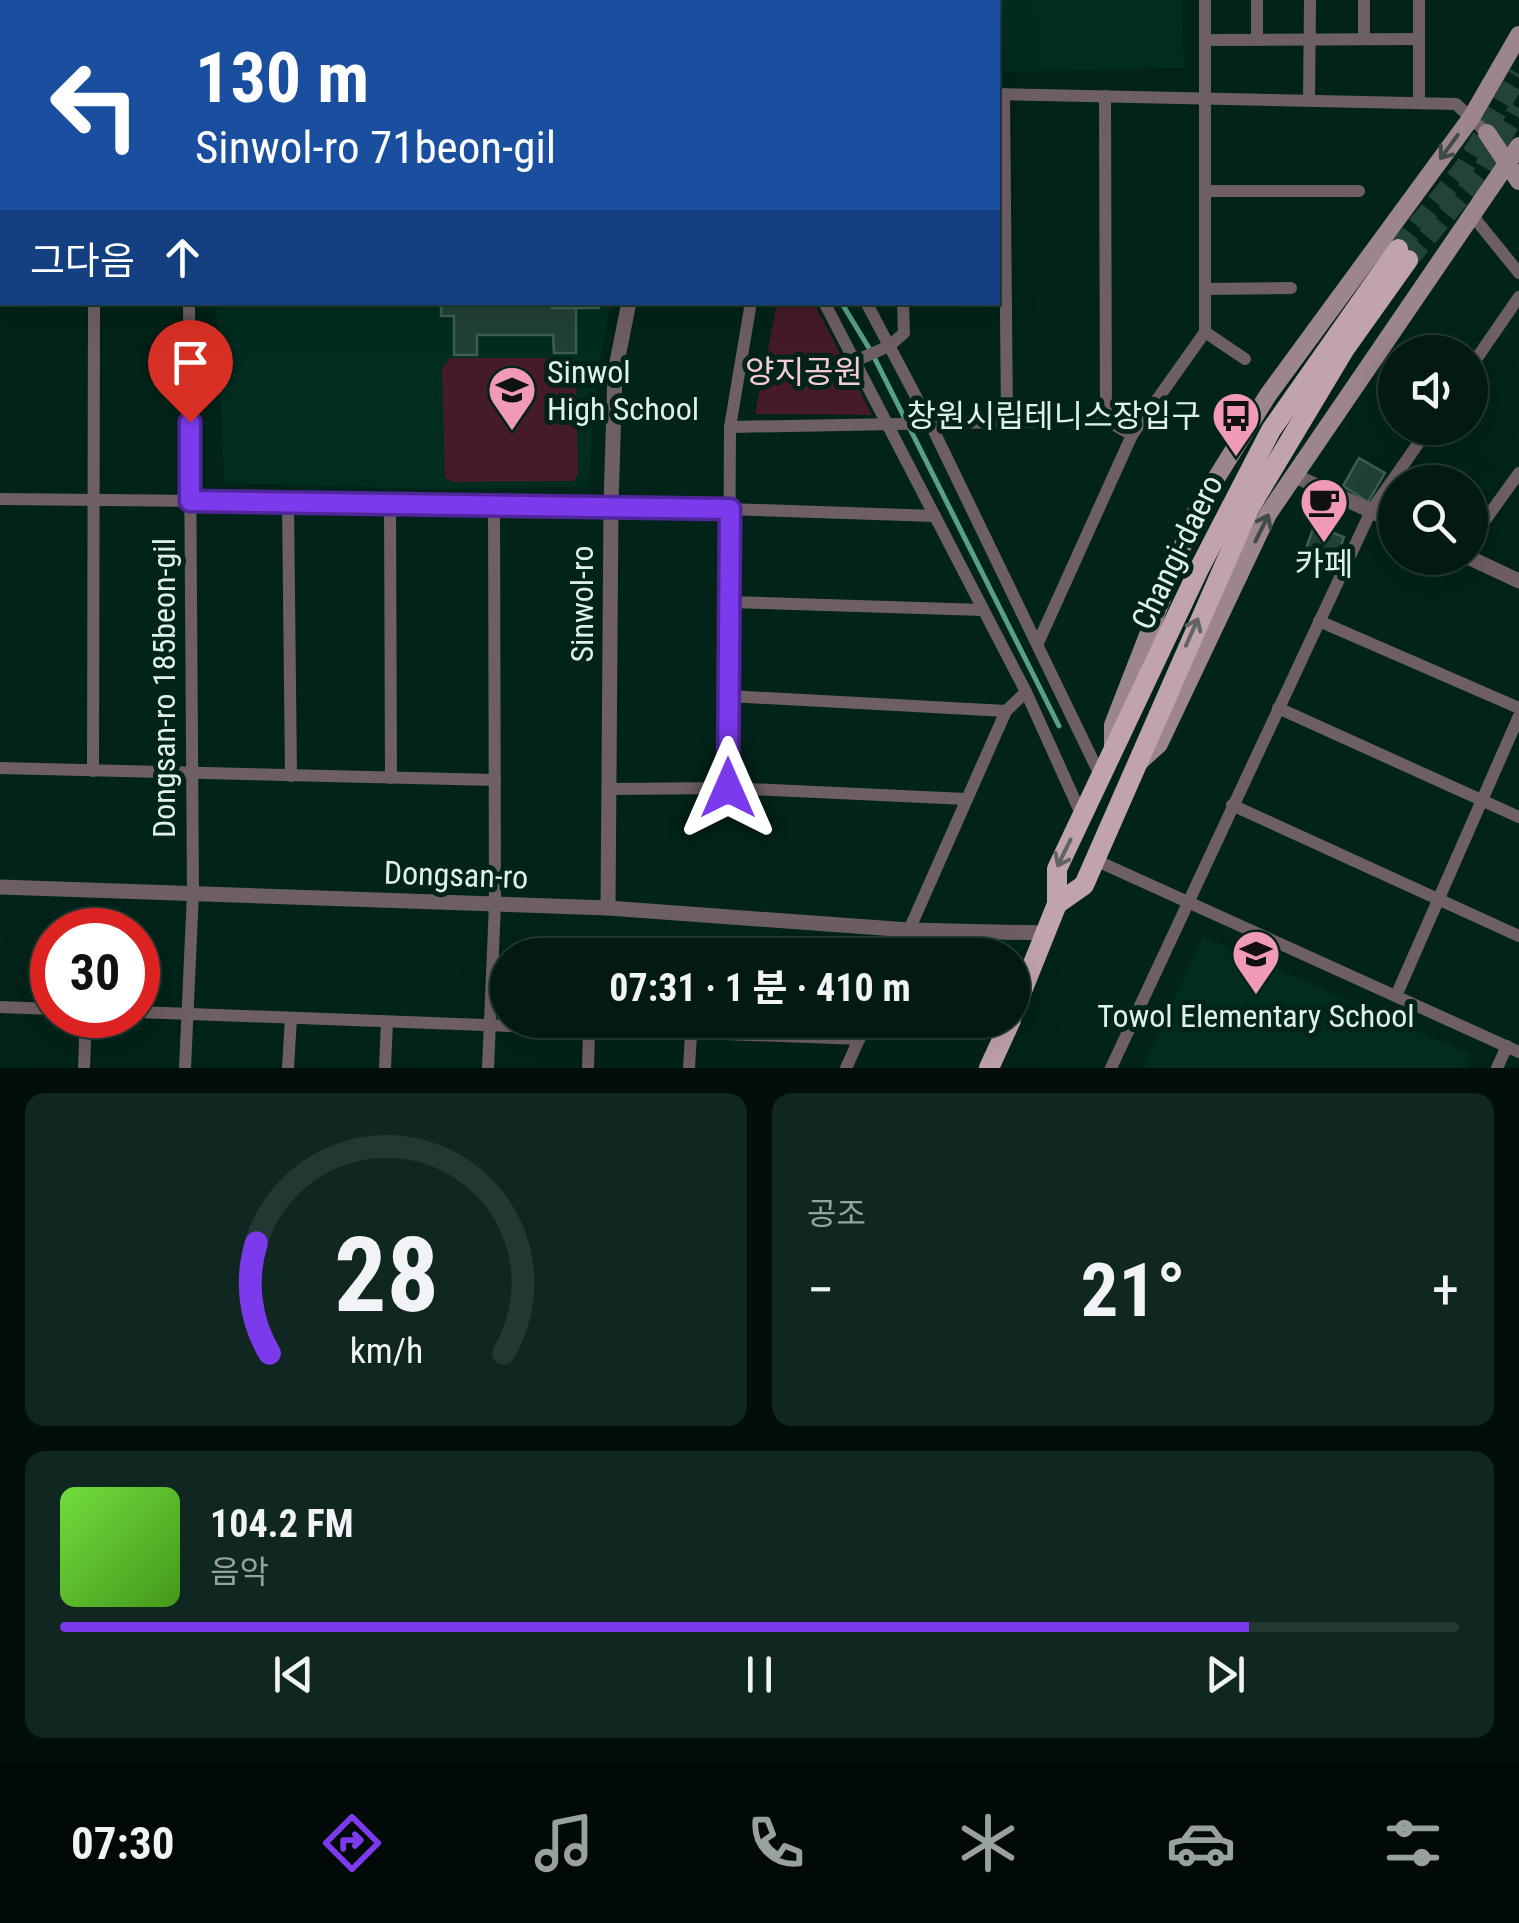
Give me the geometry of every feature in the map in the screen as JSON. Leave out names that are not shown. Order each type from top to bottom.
[{"type":"main road","points":[[1113,749],[1113,725],[1197,509],[1268,395],[1471,118],[1519,34]]},
{"type":"main road","points":[[1486,132],[1519,181]]},
{"type":"main road","points":[[1134,767],[1159,744],[1268,514],[1519,146]]},
{"type":"main road","name":"Changi-daero","points":[[1030,973],[1057,904],[1057,869],[1271,430],[1403,254],[1250,507],[1084,885],[1057,904]]},
{"type":"main road","name":"Changi-daero","points":[[990,1068],[1003,1038]]},
{"type":"street","points":[[1038,642],[1132,435],[1205,332],[1205,0]]},
{"type":"street","points":[[1258,0],[1258,40]]},
{"type":"street","points":[[1309,100],[1310,0]]},
{"type":"street","points":[[1364,0],[1364,39]]},
{"type":"street","points":[[1418,0],[1418,103]]},
{"type":"street","points":[[1205,40],[1418,39]]},
{"type":"street","points":[[1008,422],[1001,94],[1456,104],[1486,132]]},
{"type":"street","points":[[1105,96],[1106,420]]},
{"type":"street","points":[[1205,191],[1360,191]]},
{"type":"street","points":[[1472,216],[1519,273]]},
{"type":"street","points":[[1205,289],[1290,288]]},
{"type":"street","points":[[1488,342],[1519,297]]},
{"type":"street","points":[[93,771],[94,305]]},
{"type":"street","name":"Dongsan-ro 185beon-gil","points":[[185,1068],[192,893],[190,305]]},
{"type":"street","name":"Sinwol-ro","points":[[608,908],[610,504],[616,372],[628,305]]},
{"type":"street","points":[[728,788],[730,428],[750,305]]},
{"type":"street","points":[[826,305],[893,425],[1026,692],[1082,816]]},
{"type":"street","points":[[867,305],[885,348],[1038,642],[1102,776]]},
{"type":"street","points":[[858,360],[885,348],[904,333],[903,305]]},
{"type":"street","points":[[1205,332],[1244,360]]},
{"type":"street","points":[[730,428],[1106,420],[1132,435]]},
{"type":"street","points":[[1111,1068],[1371,511],[1417,445]]},
{"type":"street","points":[[1488,516],[1519,473]]},
{"type":"street","points":[[1293,474],[1378,514]]},
{"type":"street","points":[[0,500],[610,504],[935,516]]},
{"type":"street","points":[[288,502],[291,776]]},
{"type":"street","points":[[390,503],[390,778]]},
{"type":"street","points":[[494,504],[494,938]]},
{"type":"street","points":[[1488,566],[1519,580]]},
{"type":"street","points":[[730,602],[983,610]]},
{"type":"street","points":[[1319,621],[1519,708]]},
{"type":"street","points":[[905,938],[1006,711],[1026,692]]},
{"type":"street","points":[[729,696],[1006,711]]},
{"type":"street","points":[[1278,708],[1519,817]]},
{"type":"street","points":[[1396,996],[1519,716]]},
{"type":"street","points":[[0,768],[495,780]]},
{"type":"street","points":[[609,789],[728,788],[966,799]]},
{"type":"street","points":[[1232,806],[1519,936]]},
{"type":"street","points":[[1095,860],[1513,1049],[1497,1068]]},
{"type":"street","name":"Dongsan-ro","points":[[0,886],[608,908],[909,930],[1046,933]]},
{"type":"street","points":[[0,1007],[30,1008]]},
{"type":"street","points":[[160,1013],[490,1025],[488,1068]]},
{"type":"street","points":[[288,1068],[290,1018]]},
{"type":"street","points":[[385,1068],[387,1022]]},
{"type":"street","points":[[84,1068],[85,1038]]},
{"type":"street","points":[[588,1068],[590,1038]]},
{"type":"street","points":[[689,1068],[690,1038]]},
{"type":"street","points":[[835,1038],[859,1039],[846,1068]]},
{"type":"shaded area","points":[[1000,0],[1181,0],[1184,68],[1000,72]]},
{"type":"shaded area","points":[[216,305],[611,305],[597,377],[588,487],[431,489],[224,483]]},
{"type":"shaded area","name":"Towol Elementary School","points":[[1203,936],[1471,1055],[1465,1068],[1143,1068]]},
{"type":"green space","name":"양지공원","points":[[777,305],[815,305],[872,415],[755,414]]},
{"type":"green space","points":[[450,358],[570,358],[576,362],[578,474],[574,481],[453,482],[445,478],[442,368]]},
{"type":"building","points":[[441,305],[576,308],[576,353],[554,353],[553,335],[477,335],[477,355],[454,355],[454,316],[441,316]]},
{"type":"building","points":[[552,305],[599,305],[599,308]]},
{"type":"building","points":[[1359,458],[1378,469],[1378,485],[1368,502],[1343,486]]},
{"type":"building","name":"카페","points":[[1314,526],[1344,537],[1334,565],[1304,554]]},
{"type":"waterway","points":[[843,305],[872,353],[1059,726]]},
{"type":"tunnel","points":[[1398,249],[1464,168],[1519,74]]},
{"type":"tunnel","points":[[1408,260],[1480,174],[1519,108]]},
{"type":"place","name":"Sinwol High School","points":[[512,432]]},
{"type":"place","name":"창원시립테니스장입구","points":[[1236,458]]},
{"type":"place","name":"카페","points":[[1324,544]]},
{"type":"place","name":"Towol Elementary School","points":[[1256,996]]},
{"type":"route","points":[[190,422],[190,501],[610,504],[730,509],[728,788]]}]
